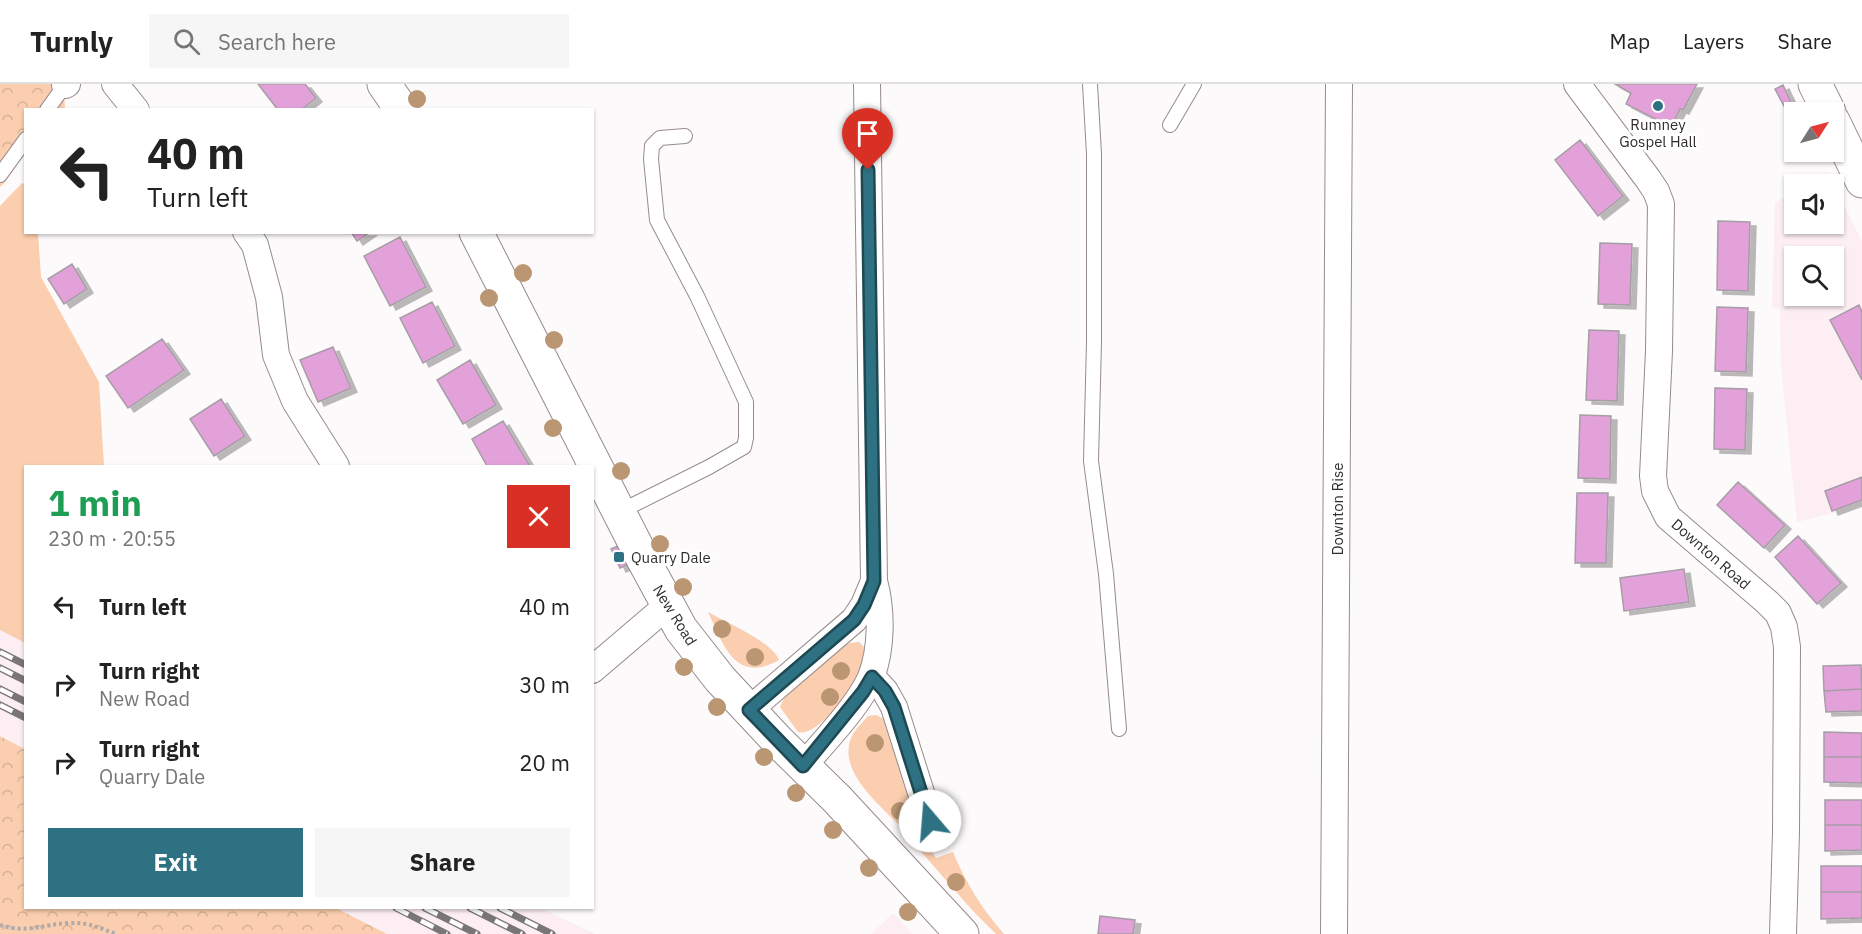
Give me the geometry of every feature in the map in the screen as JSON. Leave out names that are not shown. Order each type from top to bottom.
[{"type":"street","points":[[115,84],[134,108]]},
{"type":"street","points":[[384,84],[401,108]]},
{"type":"street","points":[[803,766],[863,692],[872,677],[877,654],[879,628],[878,597],[874,581],[867,84]]},
{"type":"street","name":"Downton Rise","points":[[1334,934],[1339,84]]},
{"type":"street","name":"Downton Road","points":[[1577,84],[1648,179],[1661,204],[1659,351],[1653,477],[1655,491],[1668,517],[1767,602],[1778,613],[1784,627],[1787,754],[1783,934]]},
{"type":"street","points":[[1815,84],[1824,102]]},
{"type":"street","points":[[1844,144],[1862,181]]},
{"type":"street","points":[[247,234],[255,245],[269,297],[276,355],[295,401],[335,465]]},
{"type":"street","name":"New Road","points":[[477,234],[667,606],[696,649],[720,679],[962,934]]},
{"type":"street","points":[[749,710],[854,620],[864,605],[874,581]]},
{"type":"street","points":[[594,668],[667,606]]},
{"type":"street","points":[[872,677],[885,691],[894,707],[930,821]]},
{"type":"lane","points":[[1090,84],[1094,154],[1094,342],[1091,461],[1106,574],[1119,729]]},
{"type":"lane","points":[[1170,125],[1194,84]]},
{"type":"lane","points":[[49,108],[66,85]]},
{"type":"lane","points":[[619,512],[744,447],[746,438],[746,402],[697,296],[657,220],[651,159],[652,146],[660,138],[685,136]]},
{"type":"lane","points":[[0,175],[24,142]]},
{"type":"path","points":[[0,925],[32,930],[69,923],[89,923],[116,934]]},
{"type":"shaded area","points":[[1784,197],[1784,234],[1844,234],[1844,206],[1862,241],[1862,501],[1830,514],[1797,522],[1781,367],[1780,309],[1772,308],[1775,203]]},
{"type":"shaded area","points":[[0,630],[24,642],[24,748],[0,735]]},
{"type":"shaded area","points":[[338,909],[543,909],[595,934],[387,934]]},
{"type":"shaded area","points":[[893,913],[913,934],[871,934]]},
{"type":"green space","points":[[0,84],[66,84],[65,108],[24,108],[24,150],[7,159],[6,181],[0,187]]},
{"type":"green space","points":[[22,183],[24,184],[24,234],[38,234],[41,277],[99,382],[104,465],[24,465],[24,642],[0,630],[0,206]]},
{"type":"green space","points":[[708,612],[768,646],[779,660],[751,668],[741,664],[725,648]]},
{"type":"green space","points":[[859,642],[865,648],[865,652],[861,669],[852,687],[822,722],[805,732],[798,732],[780,707],[785,696],[843,646]]},
{"type":"green space","points":[[876,715],[889,725],[914,799],[911,815],[901,827],[871,797],[854,773],[849,760],[849,747],[853,734],[868,716]]},
{"type":"green space","points":[[0,736],[24,748],[24,909],[338,909],[387,934],[0,934]]},
{"type":"green space","points":[[910,839],[926,844],[936,858],[953,852],[975,895],[1004,934],[996,934],[972,910]]},
{"type":"building","points":[[258,84],[305,84],[316,98],[304,108],[276,108]]},
{"type":"building","name":"Rumney Gospel Hall","points":[[1615,84],[1697,84],[1671,127],[1626,104],[1631,93]]},
{"type":"building","points":[[1783,85],[1791,102],[1784,102],[1784,106],[1775,89]]},
{"type":"building","points":[[1580,140],[1623,196],[1598,216],[1555,160]]},
{"type":"building","points":[[1718,221],[1750,222],[1748,291],[1717,290]]},
{"type":"building","points":[[352,234],[367,234],[357,241]]},
{"type":"building","points":[[400,237],[426,287],[390,306],[364,256]]},
{"type":"building","points":[[1600,243],[1632,244],[1630,305],[1598,304]]},
{"type":"building","points":[[72,264],[87,289],[64,304],[48,279]]},
{"type":"building","points":[[432,302],[455,346],[423,363],[400,318]]},
{"type":"building","points":[[1859,305],[1862,312],[1862,380],[1830,320]]},
{"type":"building","points":[[1717,307],[1748,308],[1746,372],[1715,371]]},
{"type":"building","points":[[1589,330],[1619,331],[1617,401],[1586,400]]},
{"type":"building","points":[[162,339],[184,370],[128,408],[106,376]]},
{"type":"building","points":[[333,347],[351,388],[318,402],[300,360]]},
{"type":"building","points":[[470,360],[496,405],[463,424],[437,380]]},
{"type":"building","points":[[1715,388],[1747,389],[1745,450],[1714,449]]},
{"type":"building","points":[[221,399],[245,436],[214,456],[190,419]]},
{"type":"building","points":[[1580,415],[1611,416],[1610,479],[1578,478]]},
{"type":"building","points":[[503,421],[529,465],[486,465],[472,439]]},
{"type":"building","points":[[1862,477],[1862,500],[1832,511],[1825,491]]},
{"type":"building","points":[[1738,482],[1785,525],[1764,548],[1717,505]]},
{"type":"building","points":[[1577,493],[1608,493],[1606,563],[1575,563]]},
{"type":"building","points":[[1798,536],[1841,583],[1817,604],[1775,557]]},
{"type":"building","points":[[618,546],[627,565],[620,568],[611,549]]},
{"type":"building","points":[[1684,569],[1689,602],[1624,611],[1620,578]]},
{"type":"building","points":[[1861,665],[1862,689],[1824,691],[1823,666]]},
{"type":"building","points":[[1862,689],[1862,711],[1826,712],[1824,691]]},
{"type":"building","points":[[1824,732],[1862,733],[1862,757],[1824,757]]},
{"type":"building","points":[[1824,757],[1862,757],[1862,783],[1824,782]]},
{"type":"building","points":[[1825,800],[1862,800],[1862,825],[1825,825]]},
{"type":"building","points":[[1825,825],[1862,825],[1862,850],[1825,851]]},
{"type":"building","points":[[1821,866],[1862,866],[1862,892],[1821,892]]},
{"type":"building","points":[[1821,892],[1862,892],[1862,918],[1821,919]]},
{"type":"building","points":[[1100,916],[1135,920],[1133,934],[1098,934]]},
{"type":"railway","points":[[0,652],[24,664]]},
{"type":"railway","points":[[0,668],[24,680]]},
{"type":"railway","points":[[0,689],[24,701]]},
{"type":"railway","points":[[0,705],[24,717]]},
{"type":"railway","points":[[398,909],[447,934]]},
{"type":"railway","points":[[427,909],[477,934]]},
{"type":"railway","points":[[472,909],[522,934]]},
{"type":"railway","points":[[502,909],[552,934]]},
{"type":"place","name":"Rumney Gospel Hall","points":[[1658,106]]},
{"type":"place","name":"Quarry Dale","points":[[619,557]]},
{"type":"route","points":[[868,170],[874,581],[864,605],[854,620],[749,710],[803,766],[863,692],[872,677],[885,691],[894,707],[930,821]]}]
